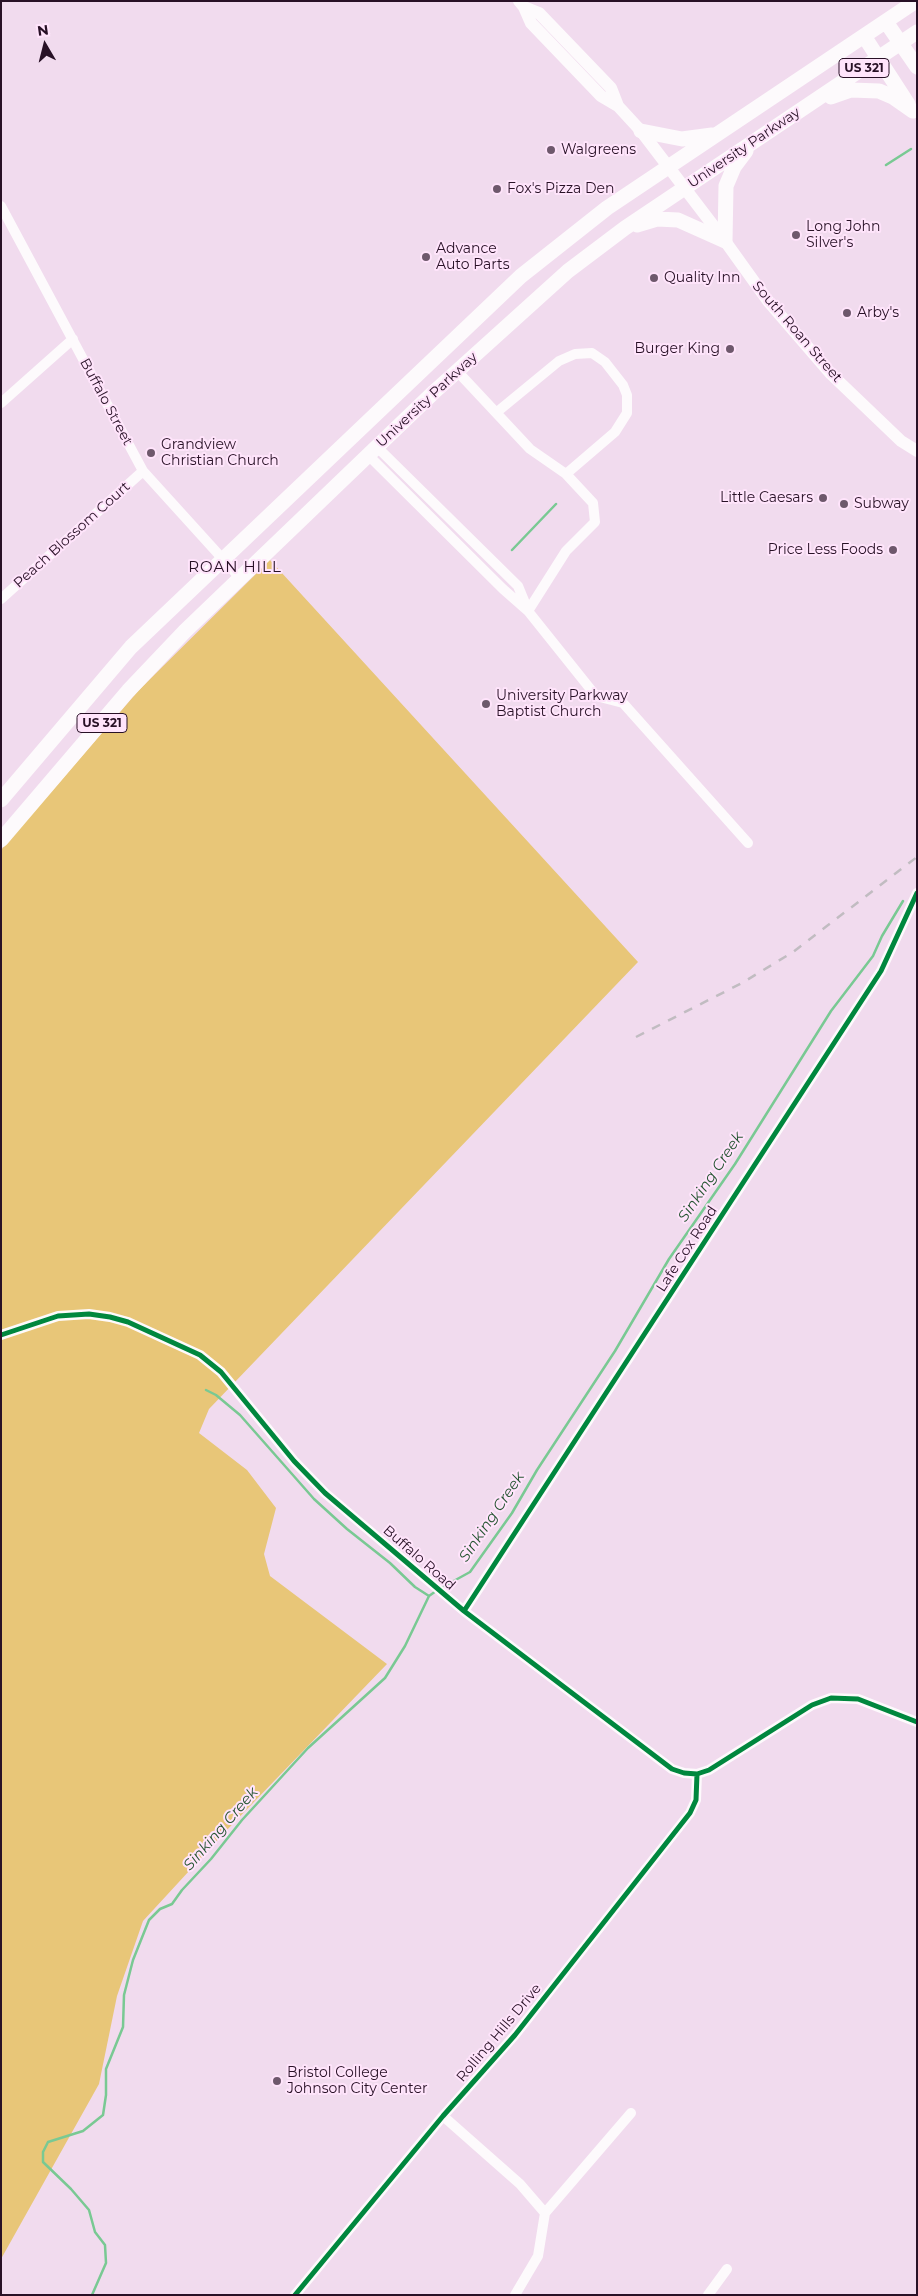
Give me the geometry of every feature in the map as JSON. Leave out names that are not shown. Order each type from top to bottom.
[{"type":"highway","name":"University Parkway","points":[[1,800],[131,647],[490,304],[559,244],[607,208],[916,1]]},
{"type":"highway","points":[[886,22],[917,67]]},
{"type":"highway","name":"University Parkway","points":[[1,840],[150,666],[372,451],[457,371],[568,272],[625,228],[917,32]]},
{"type":"highway","points":[[864,36],[915,114]]},
{"type":"highway","points":[[811,104],[851,90],[866,89],[879,91],[893,97],[915,114]]},
{"type":"highway","points":[[641,131],[682,139],[718,134]]},
{"type":"highway","points":[[625,228],[657,219],[678,220],[725,241],[726,186],[734,167],[752,144]]},
{"type":"highway","points":[[440,351],[457,371]]},
{"type":"highway","points":[[320,466],[338,484]]},
{"type":"highway","points":[[84,702],[104,720]]},
{"type":"main road","name":"South Roan Street","points":[[526,3],[539,13],[611,88],[618,106],[641,131],[685,187],[768,301],[831,374],[901,441],[917,451]]},
{"type":"street","name":"Buffalo Street","points":[[2,210],[143,471],[224,558],[240,578]]},
{"type":"street","points":[[1,403],[73,339]]},
{"type":"street","points":[[497,412],[558,361],[575,354],[592,353],[605,362],[623,385],[627,395],[627,413],[615,432],[566,474]]},
{"type":"street","points":[[457,371],[530,449],[566,474],[593,503],[595,522],[566,551],[528,611]]},
{"type":"street","points":[[372,451],[503,589],[528,611],[596,696],[623,703],[748,843]]},
{"type":"street","name":"Peach Blossom Court","points":[[1,599],[143,471]]},
{"type":"street","name":"Lafe Cox Road","points":[[464,1611],[881,971],[917,893]]},
{"type":"street","name":"Buffalo Road","points":[[1,1335],[58,1316],[89,1314],[128,1322],[200,1355],[221,1372],[278,1442],[325,1492],[420,1575],[658,1760],[672,1769],[696,1774]]},
{"type":"street","points":[[696,1774],[709,1770],[812,1705],[831,1698],[858,1699],[917,1722]]},
{"type":"street","name":"Rolling Hills Drive","points":[[295,2295],[443,2116],[515,2035],[690,1813],[696,1800],[696,1774]]},
{"type":"street","points":[[515,2295],[538,2256],[545,2213],[631,2112]]},
{"type":"street","points":[[443,2116],[520,2184],[545,2213]]},
{"type":"street","points":[[708,2295],[727,2269]]},
{"type":"shaded area","points":[[270,560],[638,962],[209,1409],[199,1433],[247,1470],[276,1508],[264,1554],[270,1576],[387,1664],[225,1832],[143,1921],[117,1996],[99,2084],[1,2259],[1,850],[139,690]]},
{"type":"waterway","points":[[886,165],[911,149]]},
{"type":"waterway","points":[[512,550],[556,504]]},
{"type":"waterway","name":"Sinking Creek","points":[[441,1588],[470,1572],[512,1513],[537,1470],[615,1351],[669,1259],[735,1164],[831,1011],[873,956],[882,936],[903,901]]},
{"type":"waterway","points":[[206,1390],[216,1395],[240,1415],[314,1499],[347,1529],[390,1563],[415,1587],[429,1596]]},
{"type":"waterway","name":"Sinking Creek","points":[[92,2295],[106,2263],[105,2245],[95,2232],[89,2210],[71,2189],[43,2162],[43,2152],[48,2142],[83,2131],[103,2115],[106,2095],[106,2069],[123,2027],[124,1995],[133,1960],[149,1920],[160,1909],[172,1904],[242,1820],[308,1748],[385,1678],[405,1646],[429,1596],[436,1591]]},
{"type":"railway","points":[[636,1037],[742,983],[793,952],[917,857]]},
{"type":"cycle path","points":[[464,1611],[881,971],[917,893]]},
{"type":"cycle path","points":[[1,1335],[58,1316],[89,1314],[128,1322],[200,1355],[221,1372],[294,1461],[325,1493],[464,1611],[672,1769],[684,1773],[697,1774],[709,1770],[812,1705],[831,1698],[858,1699],[917,1722]]},
{"type":"cycle path","points":[[295,2295],[443,2116],[515,2035],[690,1813],[696,1800],[697,1774]]},
{"type":"place","name":"Walgreens","points":[[551,150]]},
{"type":"place","name":"Fox's Pizza Den","points":[[497,189]]},
{"type":"place","name":"Long John Silver's","points":[[796,235]]},
{"type":"place","name":"Advance Auto Parts","points":[[426,257]]},
{"type":"place","name":"Quality Inn","points":[[654,278]]},
{"type":"place","name":"Arby's","points":[[847,313]]},
{"type":"place","name":"Burger King","points":[[730,349]]},
{"type":"place","name":"Grandview Christian Church","points":[[151,453]]},
{"type":"place","name":"Little Caesars","points":[[823,498]]},
{"type":"place","name":"Subway","points":[[844,504]]},
{"type":"place","name":"Price Less Foods","points":[[893,550]]},
{"type":"place","name":"University Parkway Baptist Church","points":[[486,704]]},
{"type":"place","name":"Bristol College Johnson City Center","points":[[277,2081]]},
{"type":"district","name":"ROAN HILL","points":[[235,568]]}]
